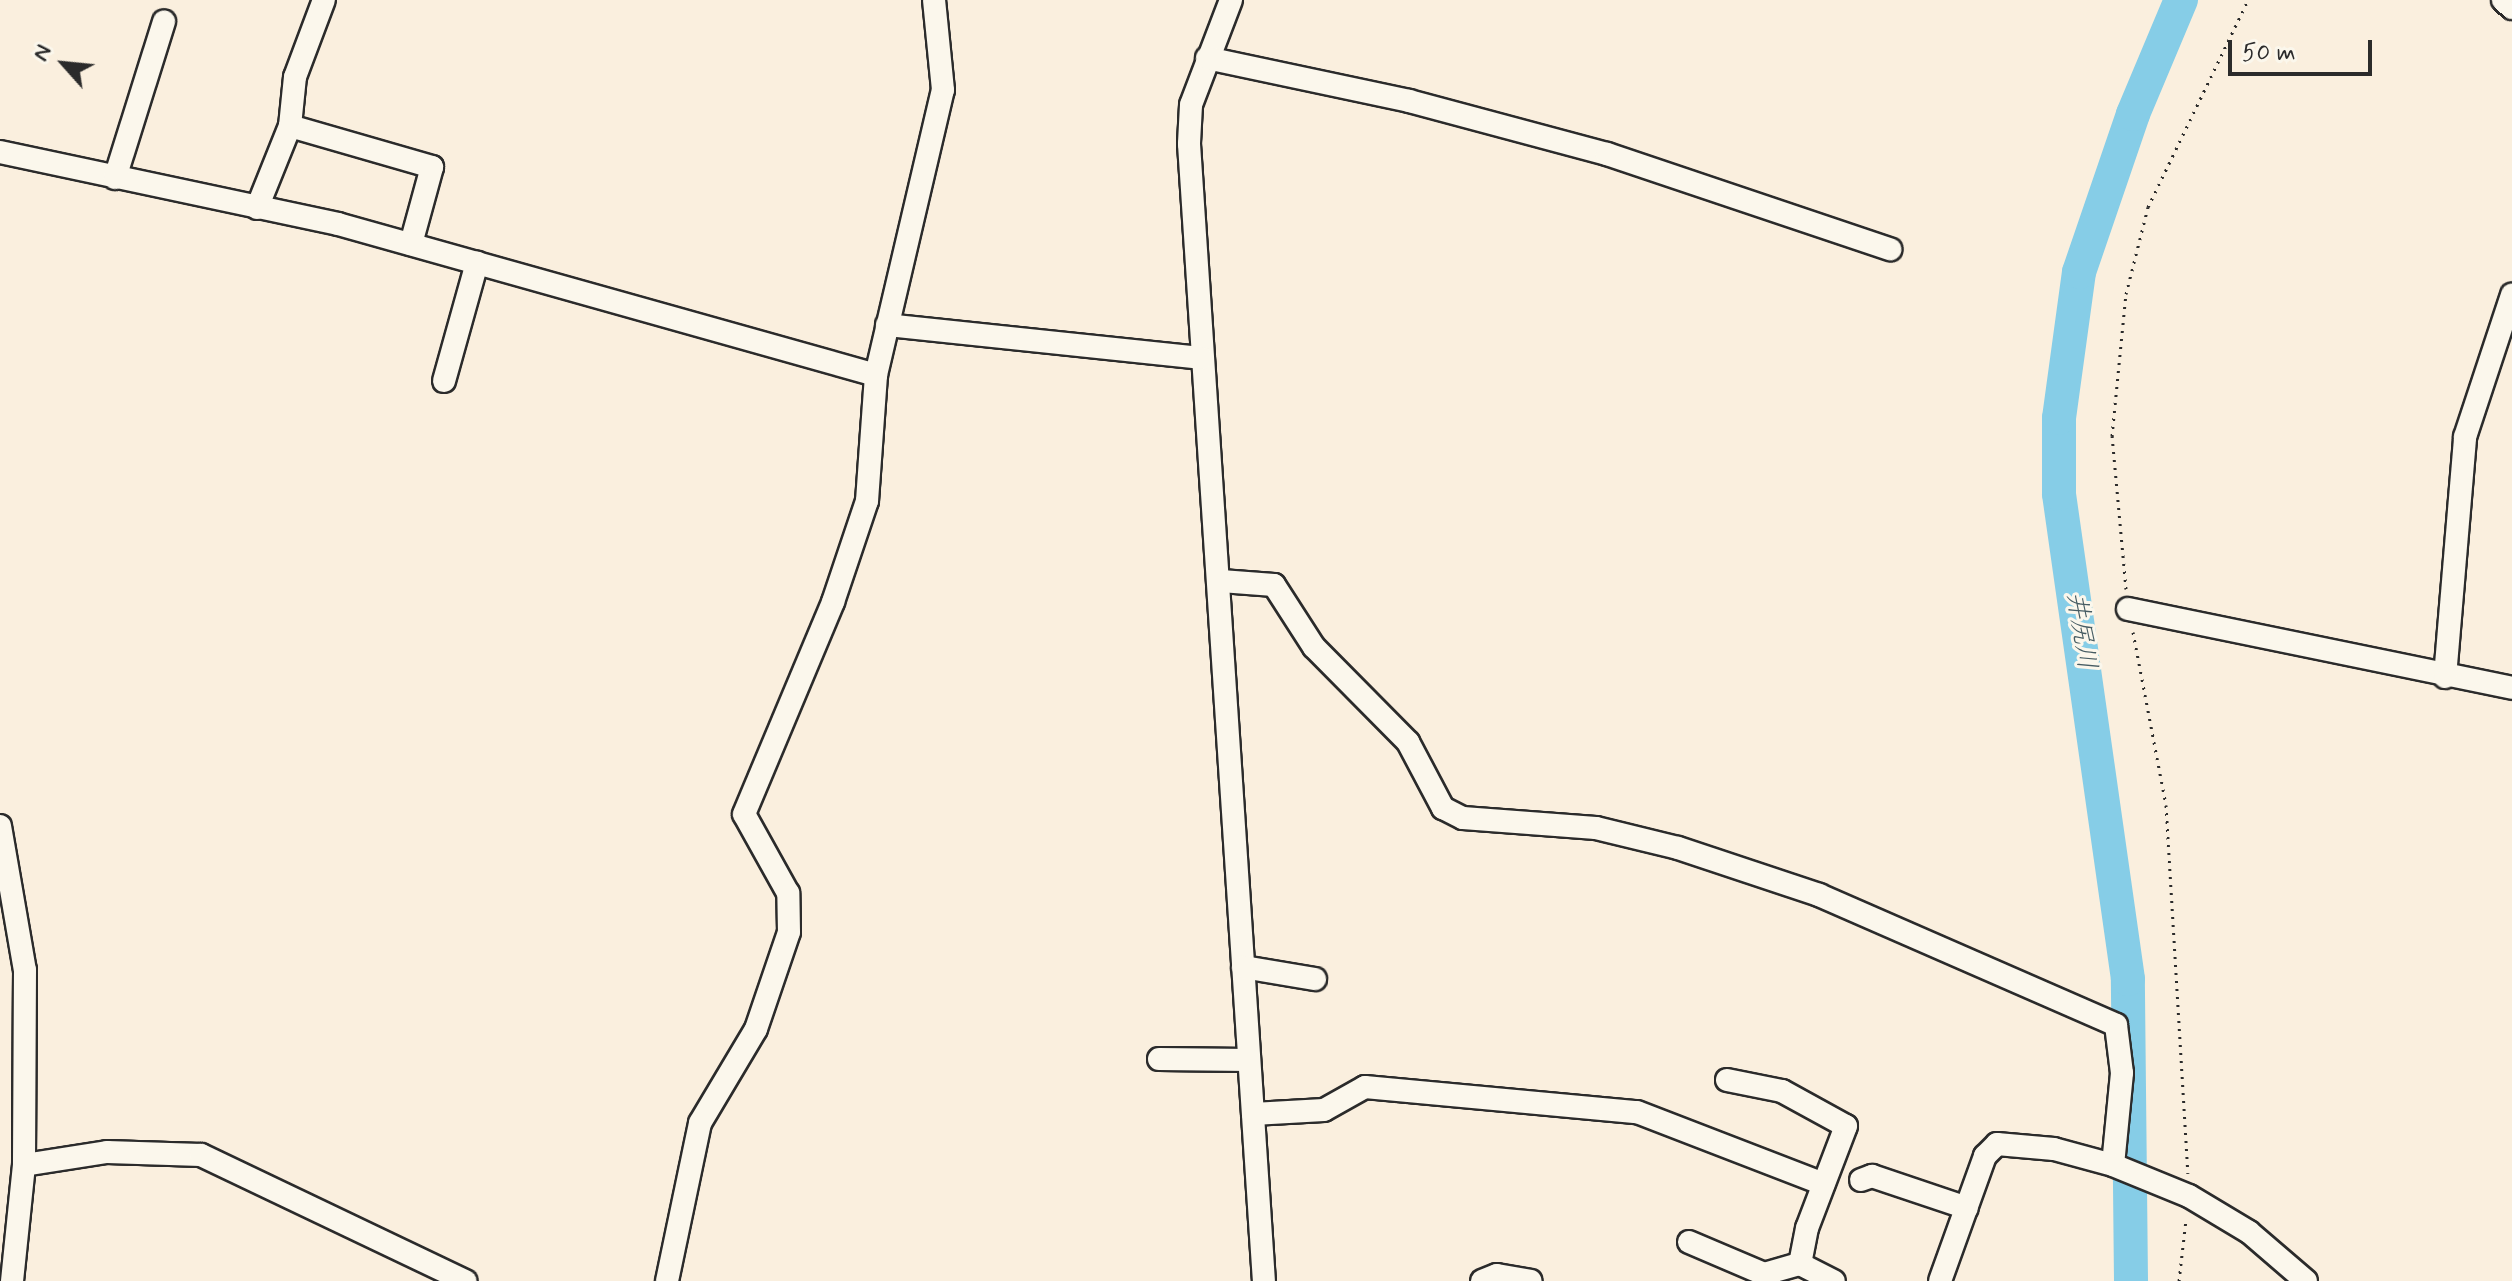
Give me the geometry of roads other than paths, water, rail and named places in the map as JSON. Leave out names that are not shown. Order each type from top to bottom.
[{"type":"street","points":[[257,208],[290,126],[295,77],[324,0]]},
{"type":"street","points":[[667,1281],[700,1123],[756,1029],[789,932],[788,893],[747,828],[747,795],[801,682],[863,515],[876,375],[943,90],[934,0]]},
{"type":"street","points":[[1231,0],[1191,105],[1189,144],[1201,358],[1221,581],[1264,1281]]},
{"type":"street","points":[[2503,0],[2512,8]]},
{"type":"street","points":[[115,178],[164,22]]},
{"type":"street","points":[[1207,58],[1409,101],[1607,154],[1890,249]]},
{"type":"street","points":[[290,126],[432,167],[411,244]]},
{"type":"street","points":[[0,152],[411,244],[876,375]]},
{"type":"street","points":[[444,381],[477,263]]},
{"type":"street","points":[[2445,677],[2465,437],[2512,295]]},
{"type":"street","points":[[887,325],[1201,358]]},
{"type":"street","points":[[1221,581],[1274,585],[1314,647],[1408,742],[1443,808],[1463,818],[1596,828],[1678,848],[1819,895],[2116,1025],[2122,1073],[2116,1166]]},
{"type":"street","points":[[2128,609],[2445,677],[2512,688]]},
{"type":"street","points":[[0,826],[24,942],[11,1114],[24,1165],[12,1281]]},
{"type":"street","points":[[1243,967],[1315,979]]},
{"type":"street","points":[[1159,1059],[1249,1060]]},
{"type":"street","points":[[1727,1080],[1782,1091],[1846,1126],[1824,1184],[1800,1264]]},
{"type":"street","points":[[1253,1114],[1324,1110],[1365,1087],[1637,1112],[1824,1184]]},
{"type":"street","points":[[1940,1281],[1985,1156],[1997,1144],[2054,1149],[2116,1166],[2189,1196],[2249,1232],[2306,1281]]},
{"type":"street","points":[[24,1165],[107,1152],[201,1155],[465,1281]]},
{"type":"street","points":[[1861,1180],[1872,1176],[1967,1208]]},
{"type":"street","points":[[1689,1242],[1764,1274],[1800,1264],[1834,1281]]},
{"type":"street","points":[[1482,1281],[1497,1275],[1530,1281]]},
{"type":"waterway","name":"井尻川","points":[[2131,1281],[2128,979],[2059,494],[2059,418],[2079,272],[2133,114],[2181,0]]}]
